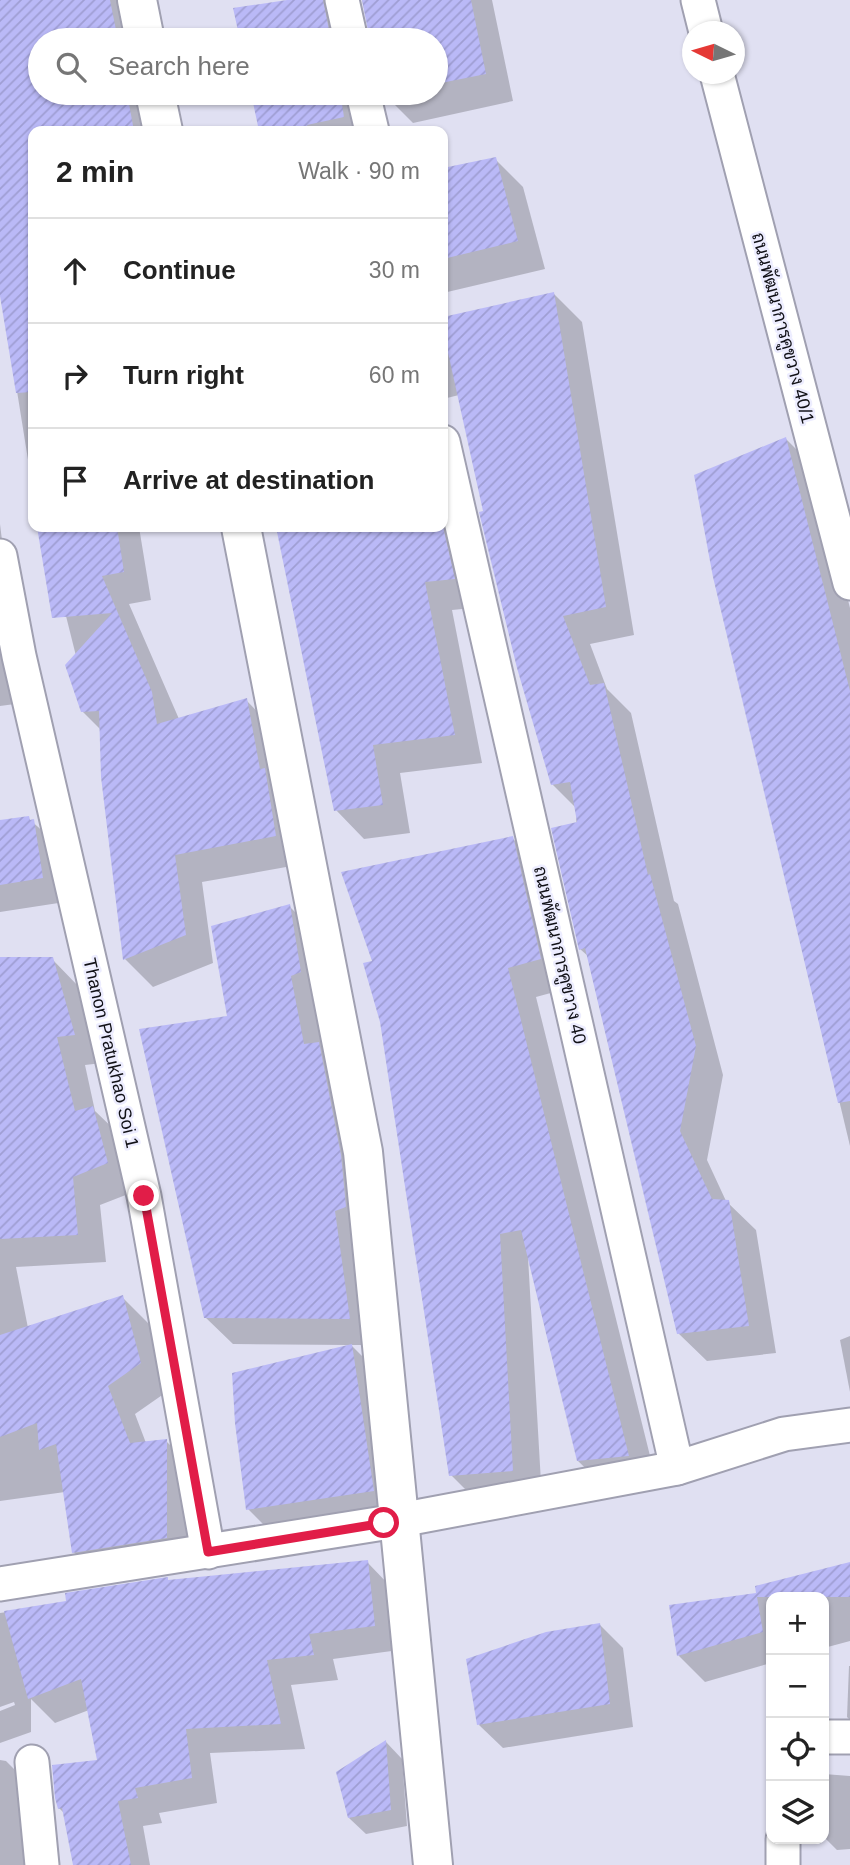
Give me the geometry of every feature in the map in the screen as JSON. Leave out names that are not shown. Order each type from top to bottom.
[{"type":"street","points":[[137,0],[143,28]]},
{"type":"street","points":[[342,0],[348,28]]},
{"type":"street","points":[[698,0],[703,21]]},
{"type":"street","name":"ถนนพัฒนาการคูขวาง 40/1","points":[[720,84],[850,583]]},
{"type":"street","points":[[158,105],[162,126]]},
{"type":"street","points":[[366,105],[371,126]]},
{"type":"street","name":"ถนนพัฒนาการคูขวาง 40","points":[[448,464],[677,1468]]},
{"type":"street","points":[[241,532],[363,1152],[433,1865]]},
{"type":"street","name":"Thanon Pratukhao Soi 1","points":[[0,556],[19,656],[144,1196],[208,1552]]},
{"type":"street","points":[[0,1584],[208,1552],[677,1468],[784,1434],[850,1425]]},
{"type":"street","points":[[829,1737],[850,1737]]},
{"type":"street","points":[[32,1762],[42,1865]]},
{"type":"street","points":[[783,1844],[783,1865]]},
{"type":"building","points":[[0,0],[110,0],[116,28],[28,28],[28,105],[129,105],[133,126],[28,126],[28,392],[16,393],[0,296]]},
{"type":"building","points":[[287,0],[323,0],[329,28],[237,28],[233,8]]},
{"type":"building","points":[[362,0],[471,0],[486,74],[448,82],[448,28],[368,28]]},
{"type":"building","points":[[254,105],[342,105],[344,117],[307,126],[258,126]]},
{"type":"building","points":[[496,157],[518,241],[448,258],[448,167]]},
{"type":"building","points":[[554,292],[606,607],[563,616],[590,685],[604,683],[648,875],[650,874],[696,1046],[680,1131],[712,1199],[729,1200],[749,1326],[677,1334],[585,948],[579,950],[551,828],[577,822],[570,782],[551,785],[517,668],[479,512],[483,511],[448,353],[448,316]]},
{"type":"building","points":[[786,437],[850,691],[850,1101],[838,1103],[713,577],[694,475]]},
{"type":"building","points":[[38,532],[118,532],[124,572],[102,576],[152,692],[157,724],[247,698],[260,769],[265,768],[276,836],[175,855],[186,935],[123,960],[101,777],[99,711],[81,712],[65,665],[112,613],[52,618]]},
{"type":"building","points":[[277,532],[444,532],[455,579],[425,582],[455,735],[373,745],[383,805],[334,811]]},
{"type":"building","points":[[29,816],[30,820],[34,819],[43,878],[0,885],[0,820]]},
{"type":"building","points":[[513,836],[541,959],[508,968],[629,1456],[577,1461],[521,1230],[500,1234],[513,1471],[449,1476],[380,1022],[363,963],[372,961],[341,872]]},
{"type":"building","points":[[290,904],[301,972],[291,976],[304,1044],[319,1042],[341,1155],[346,1207],[335,1211],[350,1319],[204,1318],[139,1029],[227,1016],[211,926]]},
{"type":"building","points":[[0,957],[53,957],[75,1035],[57,1037],[75,1111],[93,1106],[108,1163],[73,1177],[78,1235],[0,1239]]},
{"type":"building","points":[[123,1295],[141,1363],[108,1386],[130,1443],[167,1439],[167,1538],[72,1553],[56,1444],[39,1450],[37,1423],[0,1437],[0,1335]]},
{"type":"building","points":[[352,1344],[374,1491],[246,1510],[232,1373]]},
{"type":"building","points":[[368,1560],[375,1626],[309,1634],[314,1655],[267,1660],[281,1724],[186,1729],[192,1778],[135,1788],[138,1798],[118,1801],[131,1865],[73,1865],[62,1808],[58,1809],[55,1798],[52,1765],[97,1760],[81,1679],[28,1699],[4,1611],[66,1601],[65,1593],[168,1577],[168,1580]]},
{"type":"building","points":[[850,1562],[850,1597],[829,1597],[829,1592],[766,1592],[766,1597],[757,1597],[763,1632],[677,1656],[669,1605],[756,1593],[755,1586]]},
{"type":"building","points":[[600,1623],[610,1704],[477,1725],[466,1659],[546,1632]]},
{"type":"building","points":[[386,1740],[391,1810],[348,1818],[336,1772]]},
{"type":"route","points":[[144,1196],[208,1552],[384,1523]]}]
